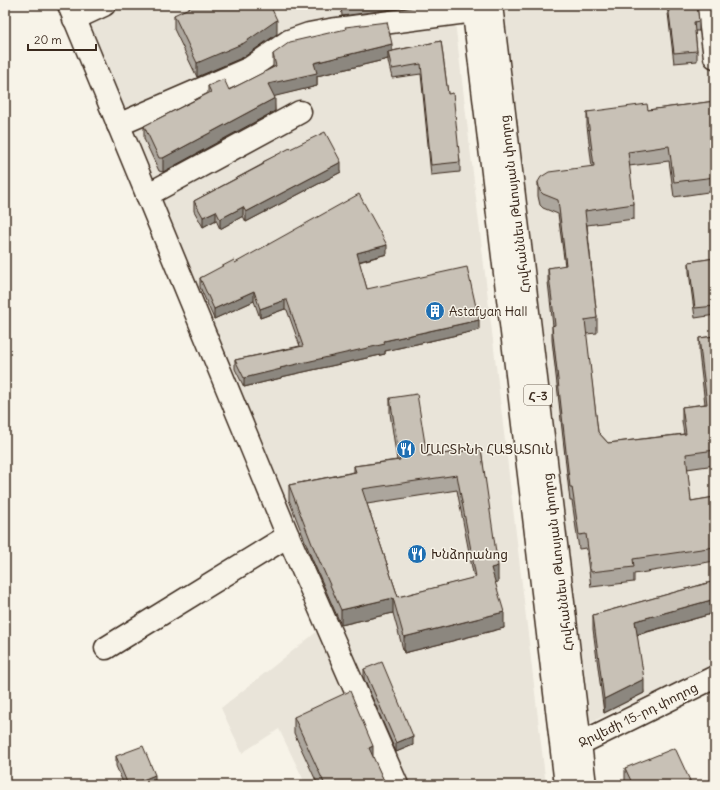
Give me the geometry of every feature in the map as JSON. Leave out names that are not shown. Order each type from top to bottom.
[{"type":"street","points":[[104,5],[72,12],[288,536],[397,785]]},
{"type":"street","points":[[708,5],[715,57]]},
{"type":"street","points":[[118,125],[250,68],[289,41],[309,34],[479,7]]},
{"type":"street","name":"Հովհաննես Թևոսյան փողոց","points":[[479,7],[571,748],[585,785]]},
{"type":"street","points":[[147,195],[300,112]]},
{"type":"street","points":[[106,648],[288,536]]},
{"type":"street","name":"Ջրվեժի 15-րդ փողոց","points":[[571,748],[715,677]]},
{"type":"street","name":"Հովհաննես Թևոսյան փողոց","points":[[566,785],[571,748]]},
{"type":"shaded area","points":[[62,5],[453,5],[546,785],[306,785],[279,729],[242,753],[221,708],[319,630]]},
{"type":"shaded area","points":[[504,5],[715,5],[715,665],[589,723]]},
{"type":"building","points":[[195,5],[270,5],[277,20],[244,43],[197,63],[174,15]]},
{"type":"building","points":[[668,5],[697,5],[699,21],[694,22],[697,51],[674,53]]},
{"type":"building","points":[[387,22],[392,44],[314,63],[317,73],[268,84],[275,98],[163,158],[159,158],[144,126],[211,92],[208,86],[224,79],[229,90],[276,66],[273,54],[290,42],[346,29],[345,27]]},
{"type":"building","points":[[441,41],[448,94],[453,93],[460,162],[431,165],[421,64],[392,69],[388,52]]},
{"type":"building","points":[[715,101],[715,177],[674,182],[669,146],[628,152],[634,204],[585,211],[597,318],[585,320],[598,432],[608,443],[686,434],[682,407],[707,404],[699,338],[715,336],[715,450],[686,454],[691,501],[715,497],[715,547],[633,559],[634,567],[591,572],[586,534],[579,535],[572,487],[570,487],[552,326],[555,325],[548,268],[566,265],[558,200],[543,194],[540,191],[538,182],[541,177],[549,172],[594,166],[587,112],[647,104],[648,110]]},
{"type":"building","points":[[325,132],[341,162],[246,212],[243,207],[220,219],[216,211],[203,217],[194,201],[264,164],[263,162]]},
{"type":"building","points":[[359,194],[387,245],[357,253],[367,289],[467,267],[479,320],[384,341],[385,344],[280,368],[281,369],[244,378],[235,360],[303,346],[287,300],[260,309],[254,291],[214,309],[200,278],[234,260],[235,263]]},
{"type":"building","points":[[715,258],[715,306],[695,308],[689,262]]},
{"type":"building","points":[[417,394],[427,456],[481,449],[498,566],[491,568],[504,612],[404,637],[393,598],[341,610],[312,544],[289,485],[356,472],[354,466],[400,460],[390,398]],"holes":[[[457,475],[476,577],[398,597],[362,489]]]},
{"type":"building","points":[[715,581],[715,599],[635,621],[644,679],[604,699],[593,615]]},
{"type":"building","points":[[382,662],[413,736],[396,743],[364,669]]},
{"type":"building","points":[[350,691],[373,746],[369,748],[386,785],[325,785],[294,717]]},
{"type":"building","points":[[143,746],[155,775],[128,785],[116,756]]},
{"type":"building","points":[[675,748],[692,785],[633,785],[625,768]]},
{"type":"place","name":"Astafyan Hall","points":[[435,311]]},
{"type":"place","name":"ՄԱՐՏԻՆԻ ՀԱՑԱՏՈւՆ","points":[[406,449]]},
{"type":"place","name":"Խնձորանոց","points":[[417,554]]}]
